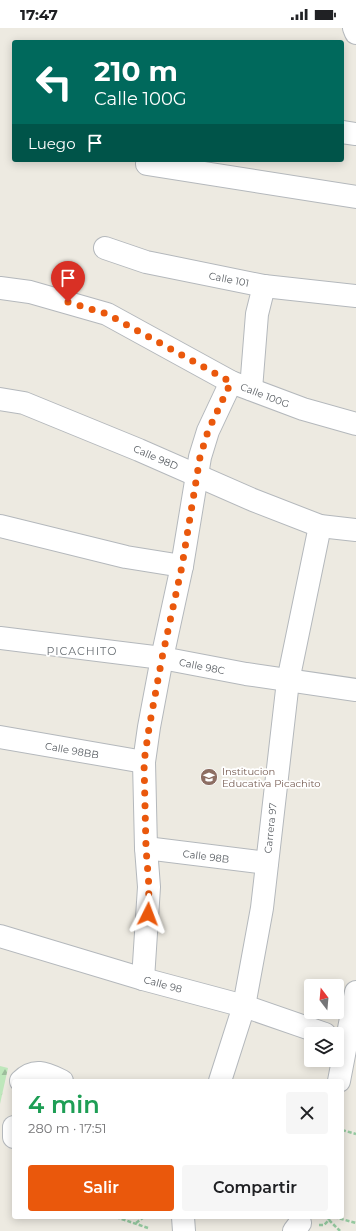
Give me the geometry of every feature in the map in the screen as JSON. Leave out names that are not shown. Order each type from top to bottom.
[{"type":"street","points":[[354,28],[356,33]]},
{"type":"street","points":[[344,132],[356,134]]},
{"type":"street","points":[[147,164],[356,197]]},
{"type":"street","name":"Calle 101","points":[[105,248],[146,262],[264,286],[356,296]]},
{"type":"street","points":[[143,979],[149,887],[146,848],[144,762],[162,658],[182,566],[200,457],[208,431],[241,386],[256,314],[264,286]]},
{"type":"street","name":"Calle 100G","points":[[0,288],[30,292],[107,314],[241,386],[303,409],[356,424]]},
{"type":"street","name":"Calle 98D","points":[[0,399],[24,403],[139,450],[253,500],[320,526],[356,530]]},
{"type":"street","points":[[0,526],[126,557],[182,566]]},
{"type":"street","name":"Carrera 97","points":[[221,1079],[244,1006],[262,908],[288,681],[320,526]]},
{"type":"street","name":"Calle 98C","points":[[0,638],[162,658],[288,681],[356,690]]},
{"type":"street","name":"Calle 98BB","points":[[0,737],[144,762]]},
{"type":"street","name":"Calle 98B","points":[[146,848],[267,863]]},
{"type":"street","name":"Calle 98","points":[[0,936],[143,979],[244,1006],[305,1027]]},
{"type":"street","points":[[339,1079],[356,992]]},
{"type":"street","points":[[30,1077],[46,1079]]},
{"type":"street","points":[[183,1219],[184,1231]]},
{"type":"path","points":[[344,1131],[356,1134]]},
{"type":"path","points":[[121,1219],[148,1228]]},
{"type":"path","points":[[135,1224],[141,1219]]},
{"type":"path","points":[[341,1219],[356,1223]]},
{"type":"path","points":[[330,1220],[340,1231]]},
{"type":"green space","points":[[0,1066],[8,1068],[0,1104]]},
{"type":"place","name":"Institucion Educativa Picachito","points":[[209,777]]},
{"type":"district","name":"PICACHITO","points":[[82,651]]},
{"type":"route","points":[[68,302],[107,314],[231,382],[208,431],[200,457],[182,566],[162,658],[149,728],[144,762],[146,848],[149,887],[148,914]]}]
